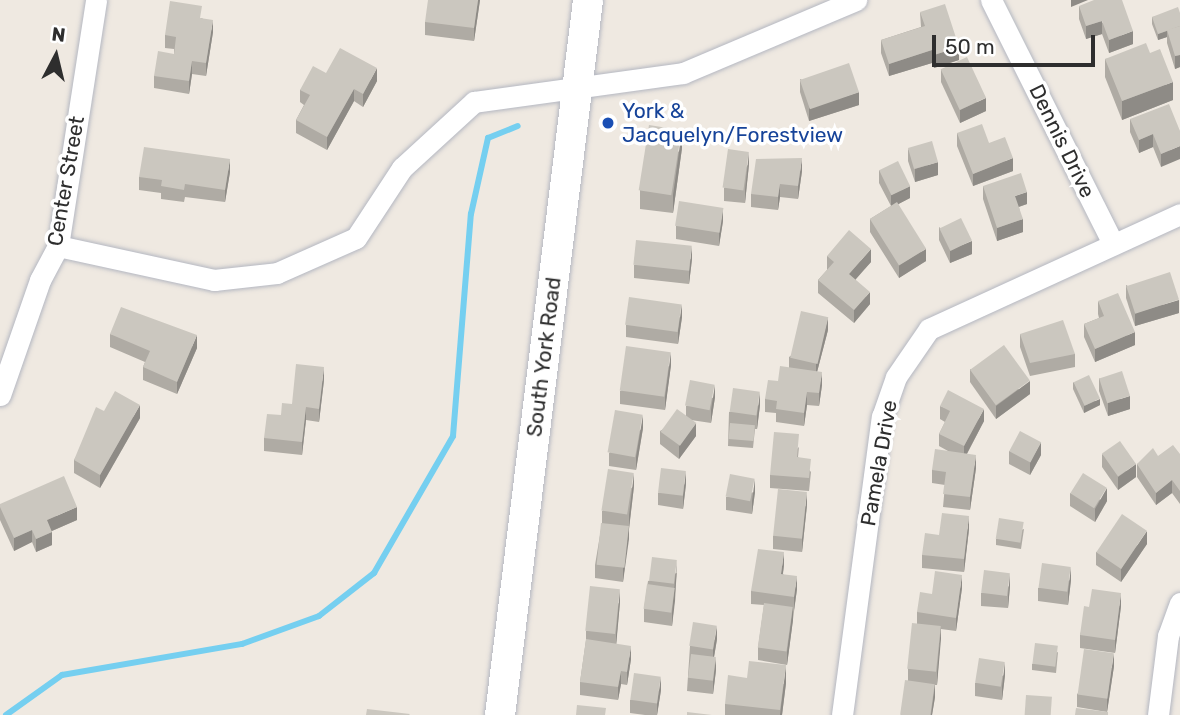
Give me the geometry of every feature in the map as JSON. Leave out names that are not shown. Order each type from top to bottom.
[{"type":"main road","name":"South York Road","points":[[500,715],[588,0]]},
{"type":"street","name":"Center Street","points":[[0,395],[40,280],[58,246],[96,0]]},
{"type":"street","points":[[58,246],[214,280],[277,273],[356,238],[402,168],[474,102],[708,67],[856,0]]},
{"type":"street","name":"Dennis Drive","points":[[991,0],[1113,244]]},
{"type":"street","name":"Pamela Drive","points":[[842,715],[883,417],[896,377],[929,329],[1180,214]]},
{"type":"street","points":[[1158,715],[1168,636],[1180,603]]},
{"type":"building","points":[[428,0],[478,0],[474,28],[425,22]]},
{"type":"building","points":[[1094,0],[1122,0],[1133,31],[1109,40],[1102,21],[1086,26],[1079,6]]},
{"type":"building","points":[[170,1],[202,6],[200,18],[213,20],[206,63],[192,61],[189,81],[154,76],[158,51],[174,54],[176,37],[165,35]]},
{"type":"building","points":[[945,4],[959,47],[934,55],[932,50],[889,64],[881,40],[925,26],[920,12]]},
{"type":"building","points":[[1178,7],[1180,26],[1158,34],[1152,17]]},
{"type":"building","points":[[1180,26],[1180,55],[1175,56],[1167,30]]},
{"type":"building","points":[[1146,43],[1150,53],[1160,49],[1173,82],[1122,101],[1105,59]]},
{"type":"building","points":[[340,48],[377,68],[363,94],[354,89],[327,137],[296,120],[310,95],[300,90],[313,66],[326,73]]},
{"type":"building","points":[[967,57],[986,98],[960,110],[941,69]]},
{"type":"building","points":[[849,63],[859,92],[810,109],[800,80]]},
{"type":"building","points":[[1169,104],[1180,131],[1180,146],[1161,154],[1153,134],[1139,140],[1130,119]]},
{"type":"building","points":[[982,124],[989,143],[1005,137],[1013,158],[973,174],[957,133]]},
{"type":"building","points":[[649,125],[682,130],[671,195],[639,190]]},
{"type":"building","points":[[932,141],[938,162],[914,169],[908,148]]},
{"type":"building","points":[[144,147],[230,159],[225,190],[185,184],[184,190],[161,186],[162,180],[139,177]]},
{"type":"building","points":[[728,149],[749,152],[743,191],[723,188]]},
{"type":"building","points":[[802,158],[798,186],[780,184],[778,197],[751,194],[756,159]]},
{"type":"building","points":[[898,161],[910,186],[891,195],[879,170]]},
{"type":"building","points":[[1021,173],[1027,192],[1015,196],[1023,219],[997,228],[983,186]]},
{"type":"building","points":[[679,201],[723,208],[720,233],[675,226]]},
{"type":"building","points":[[897,202],[926,249],[899,266],[870,219]]},
{"type":"building","points":[[961,218],[972,240],[950,251],[939,229]]},
{"type":"building","points":[[849,230],[871,249],[849,274],[870,292],[854,310],[818,280],[834,262],[827,256]]},
{"type":"building","points":[[636,240],[692,246],[689,271],[633,265]]},
{"type":"building","points":[[1170,272],[1179,300],[1135,314],[1126,286]]},
{"type":"building","points":[[1118,293],[1135,332],[1095,349],[1084,324],[1104,316],[1098,301]]},
{"type":"building","points":[[629,297],[681,304],[678,332],[625,325]]},
{"type":"building","points":[[121,307],[197,335],[177,382],[143,367],[150,351],[110,334]]},
{"type":"building","points":[[801,311],[828,317],[817,364],[790,358]]},
{"type":"building","points":[[1063,320],[1075,354],[1030,363],[1020,334]]},
{"type":"building","points":[[1004,345],[1030,381],[996,405],[970,370]]},
{"type":"building","points":[[626,346],[671,352],[664,397],[620,391]]},
{"type":"building","points":[[296,364],[324,367],[319,409],[306,407],[302,442],[264,438],[267,414],[281,415],[282,403],[292,404]]},
{"type":"building","points":[[780,366],[822,372],[819,393],[807,392],[804,413],[776,409],[777,401],[765,399],[768,380],[778,381]]},
{"type":"building","points":[[1122,371],[1130,396],[1107,403],[1099,378]]},
{"type":"building","points":[[1089,375],[1100,399],[1085,406],[1074,382]]},
{"type":"building","points":[[690,380],[715,385],[710,410],[685,406]]},
{"type":"building","points":[[733,388],[760,392],[756,416],[730,412]]},
{"type":"building","points":[[948,390],[984,409],[964,446],[939,434],[950,411],[940,406]]},
{"type":"building","points":[[115,391],[140,405],[100,475],[74,460],[96,407],[104,411]]},
{"type":"building","points":[[677,409],[696,423],[680,446],[661,432]]},
{"type":"building","points":[[615,410],[643,415],[635,457],[608,452]]},
{"type":"building","points":[[730,423],[755,425],[754,441],[729,439]]},
{"type":"building","points":[[1020,431],[1041,442],[1030,463],[1009,451]]},
{"type":"building","points":[[774,432],[799,434],[797,457],[811,459],[809,478],[770,475]]},
{"type":"building","points":[[1120,441],[1136,464],[1118,477],[1102,454]]},
{"type":"building","points":[[1173,445],[1180,454],[1180,491],[1172,480],[1156,493],[1137,464],[1153,448],[1158,456]]},
{"type":"building","points":[[935,449],[976,455],[970,497],[943,494],[946,472],[932,470]]},
{"type":"building","points":[[661,468],[686,471],[683,496],[658,493]]},
{"type":"building","points":[[608,469],[634,473],[627,515],[601,510]]},
{"type":"building","points":[[1083,473],[1107,488],[1094,508],[1070,493]]},
{"type":"building","points":[[730,474],[755,479],[750,501],[726,497]]},
{"type":"building","points":[[64,476],[77,507],[47,520],[52,532],[36,539],[32,530],[14,538],[0,504]]},
{"type":"building","points":[[778,489],[807,492],[802,539],[773,536]]},
{"type":"building","points":[[942,513],[969,516],[964,559],[922,555],[925,533],[939,535]]},
{"type":"building","points":[[1122,514],[1147,531],[1121,569],[1096,552]]},
{"type":"building","points":[[999,518],[1024,522],[1020,543],[996,539]]},
{"type":"building","points":[[601,523],[629,526],[624,568],[597,565]]},
{"type":"building","points":[[758,549],[784,552],[781,574],[797,576],[794,597],[751,591]]},
{"type":"building","points":[[652,557],[677,560],[674,584],[649,581]]},
{"type":"building","points":[[1042,563],[1071,567],[1067,592],[1039,588]]},
{"type":"building","points":[[984,570],[1010,573],[1007,596],[981,593]]},
{"type":"building","points":[[935,571],[962,575],[956,618],[917,612],[920,592],[932,594]]},
{"type":"building","points":[[647,584],[675,588],[671,613],[644,609]]},
{"type":"building","points":[[590,586],[620,589],[615,634],[585,631]]},
{"type":"building","points":[[1092,589],[1121,593],[1115,640],[1080,635],[1084,606],[1089,607]]},
{"type":"building","points":[[764,603],[793,607],[786,652],[758,648]]},
{"type":"building","points":[[693,622],[717,626],[713,649],[689,646]]},
{"type":"building","points":[[912,623],[941,626],[936,672],[907,669]]},
{"type":"building","points":[[586,639],[631,646],[627,672],[621,671],[618,687],[580,682]]},
{"type":"building","points":[[1035,643],[1058,646],[1055,667],[1032,664]]},
{"type":"building","points":[[1084,649],[1114,653],[1107,699],[1078,695]]},
{"type":"building","points":[[691,654],[716,657],[713,681],[688,678]]},
{"type":"building","points":[[979,658],[1005,662],[1001,687],[975,683]]},
{"type":"building","points":[[749,661],[786,665],[780,710],[725,704],[728,675],[747,678]]},
{"type":"building","points":[[634,673],[661,677],[657,703],[630,700]]},
{"type":"building","points":[[905,680],[935,684],[930,715],[900,715]]},
{"type":"building","points":[[1026,695],[1052,697],[1051,715],[1025,715]]},
{"type":"building","points":[[577,705],[606,708],[605,715],[576,715]]},
{"type":"building","points":[[1076,708],[1108,712],[1108,715],[1075,715]]},
{"type":"building","points":[[367,709],[410,714],[366,715]]},
{"type":"building","points":[[687,712],[712,715],[687,715]]},
{"type":"waterway","points":[[6,715],[62,675],[242,644],[319,616],[374,573],[453,436],[471,214],[488,138],[518,126]]},
{"type":"place","name":"York & Jacquelyn/Forestview","points":[[608,123]]}]
